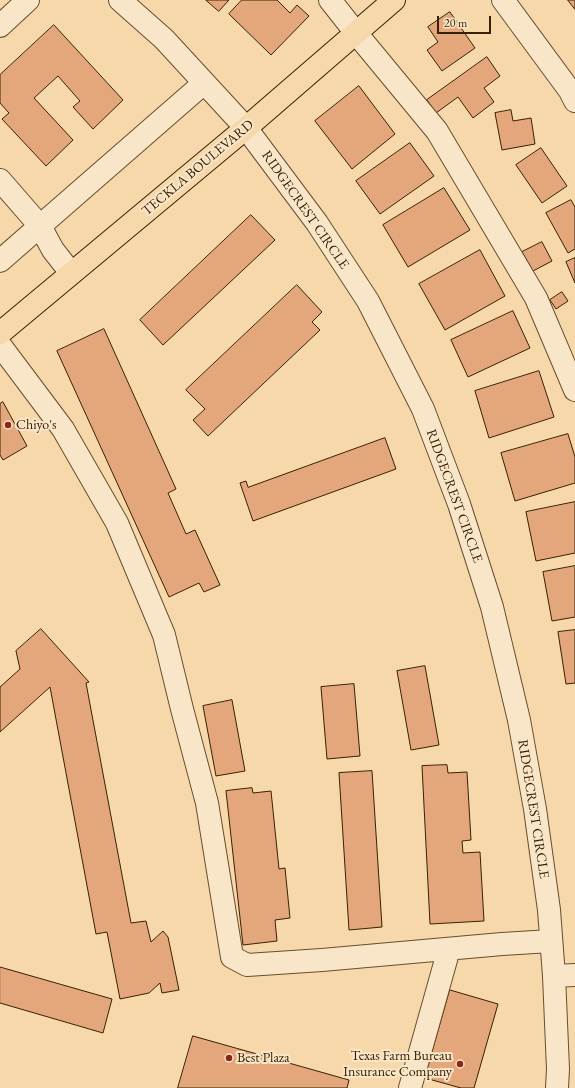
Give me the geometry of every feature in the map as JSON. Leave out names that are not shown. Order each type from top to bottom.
[{"type":"main road","name":"TECKLA BOULEVARD","points":[[0,333],[246,128],[394,0]]},
{"type":"street","points":[[0,26],[28,0]]},
{"type":"street","name":"RIDGECREST CIRCLE","points":[[120,0],[164,39],[246,128],[317,223],[368,301],[422,409],[459,504],[492,607],[519,720],[535,809],[549,910],[551,941],[564,976],[557,1088]]},
{"type":"street","points":[[330,0],[437,131],[536,298],[575,390]]},
{"type":"street","points":[[503,0],[570,91],[575,101]]},
{"type":"street","points":[[0,261],[204,83]]},
{"type":"street","points":[[0,180],[40,226],[53,250],[72,273]]},
{"type":"street","points":[[0,345],[63,429],[117,522],[164,635],[207,803],[232,957],[247,965],[551,941]]},
{"type":"street","points":[[410,1088],[449,949]]},
{"type":"building","points":[[206,0],[229,0],[219,11]]},
{"type":"building","points":[[242,0],[277,0],[290,13],[297,5],[309,16],[271,55],[229,14]]},
{"type":"building","points":[[568,0],[575,0],[575,9]]},
{"type":"building","points":[[450,12],[475,48],[442,71],[427,50],[438,42],[428,27]]},
{"type":"building","points":[[54,25],[123,100],[93,129],[73,107],[80,101],[58,76],[34,98],[73,140],[46,166],[2,119],[9,113],[0,103],[0,75]]},
{"type":"building","points":[[487,57],[500,76],[484,88],[494,102],[473,118],[458,97],[436,113],[427,100]]},
{"type":"building","points":[[359,86],[395,134],[352,169],[315,121]]},
{"type":"building","points":[[511,110],[513,121],[531,118],[535,144],[502,150],[495,113]]},
{"type":"building","points":[[410,143],[434,176],[380,214],[356,181]]},
{"type":"building","points":[[541,148],[567,186],[542,203],[516,165]]},
{"type":"building","points":[[444,188],[470,230],[408,267],[383,225]]},
{"type":"building","points":[[571,200],[575,207],[575,249],[568,253],[546,213]]},
{"type":"building","points":[[251,215],[275,240],[163,345],[140,320]]},
{"type":"building","points":[[542,242],[552,261],[533,271],[522,252]]},
{"type":"building","points":[[480,250],[505,296],[445,330],[419,284]]},
{"type":"building","points":[[575,258],[575,283],[566,262]]},
{"type":"building","points":[[297,285],[322,312],[312,322],[320,330],[208,436],[193,420],[205,409],[186,390]]},
{"type":"building","points":[[562,292],[568,301],[556,309],[550,300]]},
{"type":"building","points":[[513,311],[530,348],[468,377],[451,340]]},
{"type":"building","points":[[104,329],[176,489],[168,493],[186,534],[195,530],[220,585],[204,592],[199,583],[169,597],[57,351]]},
{"type":"building","points":[[539,371],[554,417],[489,438],[475,391]]},
{"type":"building","name":"Chiyo's","points":[[3,402],[27,446],[3,460],[0,455],[0,404]]},
{"type":"building","points":[[568,434],[575,457],[575,483],[515,501],[501,453]]},
{"type":"building","points":[[385,438],[396,469],[253,521],[240,483],[246,481],[248,487]]},
{"type":"building","points":[[575,502],[575,553],[536,561],[526,512]]},
{"type":"building","points":[[575,566],[575,617],[552,621],[543,572]]},
{"type":"building","points":[[41,629],[89,682],[86,683],[131,923],[146,921],[151,942],[163,931],[168,937],[179,990],[162,993],[160,983],[149,993],[120,999],[107,932],[96,934],[50,687],[0,732],[0,687],[20,669],[16,651]]},
{"type":"building","points":[[575,630],[575,683],[566,684],[558,632]]},
{"type":"building","points":[[425,666],[439,745],[411,750],[397,671]]},
{"type":"building","points":[[354,684],[360,756],[327,759],[321,687]]},
{"type":"building","points":[[232,700],[245,771],[216,776],[203,706]]},
{"type":"building","points":[[447,765],[448,773],[467,772],[471,840],[462,841],[463,853],[480,852],[484,921],[430,924],[422,766]]},
{"type":"building","points":[[372,771],[382,927],[349,930],[339,773]]},
{"type":"building","points":[[252,788],[253,793],[271,791],[279,869],[285,868],[290,918],[275,920],[277,941],[243,945],[226,791]]},
{"type":"building","points":[[0,967],[112,999],[103,1033],[0,1003]]},
{"type":"building","points":[[450,990],[498,1004],[474,1088],[461,1088],[425,1078]]},
{"type":"building","name":"Best Plaza","points":[[193,1036],[349,1080],[347,1088],[178,1088]]},
{"type":"place","name":"Chiyo's","points":[[8,425]]},
{"type":"place","name":"Best Plaza","points":[[229,1058]]},
{"type":"place","name":"Texas Farm Bureau Insurance Company","points":[[460,1064]]}]
